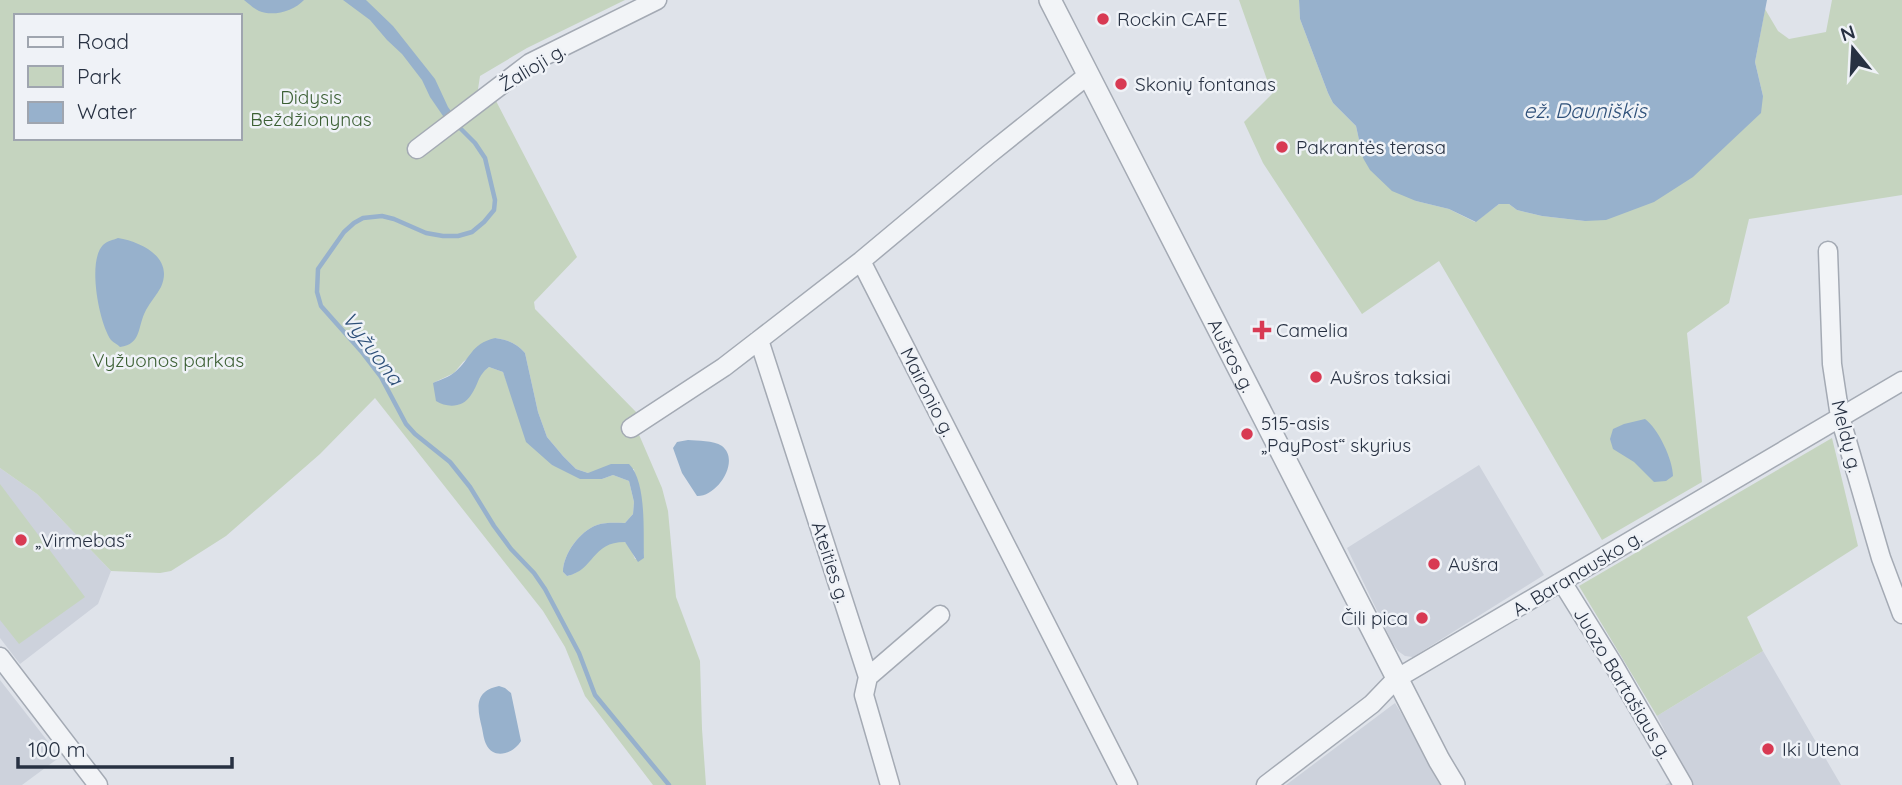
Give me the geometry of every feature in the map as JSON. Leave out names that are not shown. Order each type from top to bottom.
[{"type":"street","name":"Žalioji g.","points":[[417,149],[530,63],[657,0]]},
{"type":"street","name":"Aušros g.","points":[[1050,0],[1396,679],[1454,785]]},
{"type":"street","points":[[631,428],[759,340],[861,261],[1088,75]]},
{"type":"street","name":"Meldų g.","points":[[1828,251],[1832,364],[1840,417],[1881,558],[1902,614]]},
{"type":"street","name":"Maironio g.","points":[[861,261],[1128,785]]},
{"type":"street","name":"Ateities g.","points":[[759,340],[868,677],[864,695],[890,785]]},
{"type":"street","name":"A. Baranausko g.","points":[[1266,785],[1372,704],[1396,679],[1902,381]]},
{"type":"street","name":"Juozo Bartašiaus g.","points":[[1562,582],[1626,685],[1683,785]]},
{"type":"street","points":[[868,677],[940,615]]},
{"type":"street","points":[[0,657],[98,785]]},
{"type":"shaded area","name":"Aušra","points":[[1479,465],[1544,575],[1413,657],[1405,656],[1392,642],[1347,548]]},
{"type":"shaded area","points":[[0,468],[37,494],[111,571],[98,604],[20,664],[0,638]]},
{"type":"shaded area","points":[[1763,651],[1841,785],[1665,785],[1686,773],[1657,716]]},
{"type":"shaded area","points":[[0,680],[60,757],[22,785],[0,785]]},
{"type":"shaded area","points":[[1395,703],[1445,785],[1286,785]]},
{"type":"green space","name":"Vyžuonos parkas","points":[[0,0],[625,0],[527,48],[480,76],[475,109],[495,99],[577,257],[534,302],[535,309],[637,413],[637,430],[662,488],[668,511],[676,597],[700,661],[706,785],[653,785],[585,696],[565,647],[543,611],[375,398],[320,454],[226,536],[171,571],[111,571],[37,494],[0,468]],"holes":[[[495,338],[512,342],[525,353],[538,412],[547,437],[576,469],[588,473],[634,469],[644,558],[635,559],[625,542],[613,542],[600,549],[580,570],[567,576],[563,572],[566,558],[585,532],[600,524],[625,523],[633,514],[634,502],[629,481],[613,475],[602,479],[552,465],[512,396],[503,372],[489,367],[481,373],[433,383],[454,373],[463,362]]]},
{"type":"green space","points":[[1239,0],[1299,0],[1300,19],[1328,93],[1333,103],[1356,126],[1363,158],[1416,201],[1449,209],[1475,222],[1499,204],[1509,204],[1517,210],[1542,216],[1585,221],[1763,96],[1755,62],[1765,9],[1778,31],[1789,39],[1826,32],[1832,0],[1902,0],[1902,195],[1749,219],[1729,303],[1687,333],[1702,482],[1602,540],[1439,261],[1362,314],[1263,163],[1244,122],[1272,94]]},
{"type":"green space","points":[[1832,438],[1858,546],[1747,617],[1763,651],[1657,716],[1579,586]]},
{"type":"green space","name":"„Virmebas“","points":[[0,484],[85,597],[19,644],[0,620]]},
{"type":"water","points":[[244,0],[304,0],[289,10],[265,13]]},
{"type":"water","points":[[343,0],[366,0],[393,26],[435,79],[448,107],[460,124],[452,129],[422,80],[402,54],[370,20]]},
{"type":"water","name":"ež. Dauniškis","points":[[1299,0],[1767,0],[1755,62],[1763,96],[1761,113],[1693,177],[1654,202],[1606,220],[1585,221],[1542,216],[1517,210],[1509,204],[1499,204],[1476,222],[1449,209],[1416,201],[1392,191],[1370,170],[1363,158],[1356,126],[1333,103],[1328,93],[1300,19]]},
{"type":"water","points":[[118,238],[137,243],[153,253],[163,268],[164,277],[143,316],[136,338],[120,347],[111,340],[102,320],[95,278],[98,253],[103,245]]},
{"type":"water","points":[[495,338],[512,342],[525,353],[538,412],[547,437],[576,469],[588,473],[611,464],[629,464],[635,472],[644,522],[644,558],[638,562],[625,542],[614,543],[599,551],[576,573],[567,576],[563,572],[569,551],[585,532],[600,524],[625,523],[633,514],[634,502],[629,481],[613,475],[602,479],[580,479],[552,465],[526,442],[503,372],[489,367],[464,402],[450,406],[436,401],[433,383],[453,374],[480,344]]},
{"type":"water","points":[[1645,419],[1660,437],[1670,462],[1673,476],[1666,481],[1654,482],[1634,462],[1613,449],[1610,439],[1613,429]]},
{"type":"water","points":[[688,440],[714,443],[727,452],[728,469],[724,477],[719,485],[705,495],[697,496],[682,473],[673,448],[677,442]]},
{"type":"water","points":[[499,686],[511,693],[521,741],[509,752],[499,754],[486,744],[480,721],[479,701],[485,692]]},
{"type":"waterway","name":"Vyžuona","points":[[456,124],[475,143],[485,158],[495,200],[494,210],[472,232],[458,236],[426,233],[382,216],[363,218],[344,232],[318,269],[317,292],[321,306],[381,377],[406,424],[450,462],[511,549],[534,573],[579,653],[595,695],[669,785]]},
{"type":"place","name":"Rockin CAFE","points":[[1103,19]]},
{"type":"place","name":"Skonių fontanas","points":[[1121,84]]},
{"type":"place","name":"Pakrantės terasa","points":[[1282,147]]},
{"type":"place","name":"Camelia","points":[[1262,330]]},
{"type":"place","name":"Aušros taksiai","points":[[1316,377]]},
{"type":"place","name":"515-asis „PayPost“ skyrius","points":[[1247,434]]},
{"type":"place","name":"„Virmebas“","points":[[21,540]]},
{"type":"place","name":"Aušra","points":[[1434,564]]},
{"type":"place","name":"Čili pica","points":[[1422,618]]},
{"type":"place","name":"Iki Utena","points":[[1768,749]]},
{"type":"park label","name":"Didysis Beždžionynas","points":[[311,108]]}]
